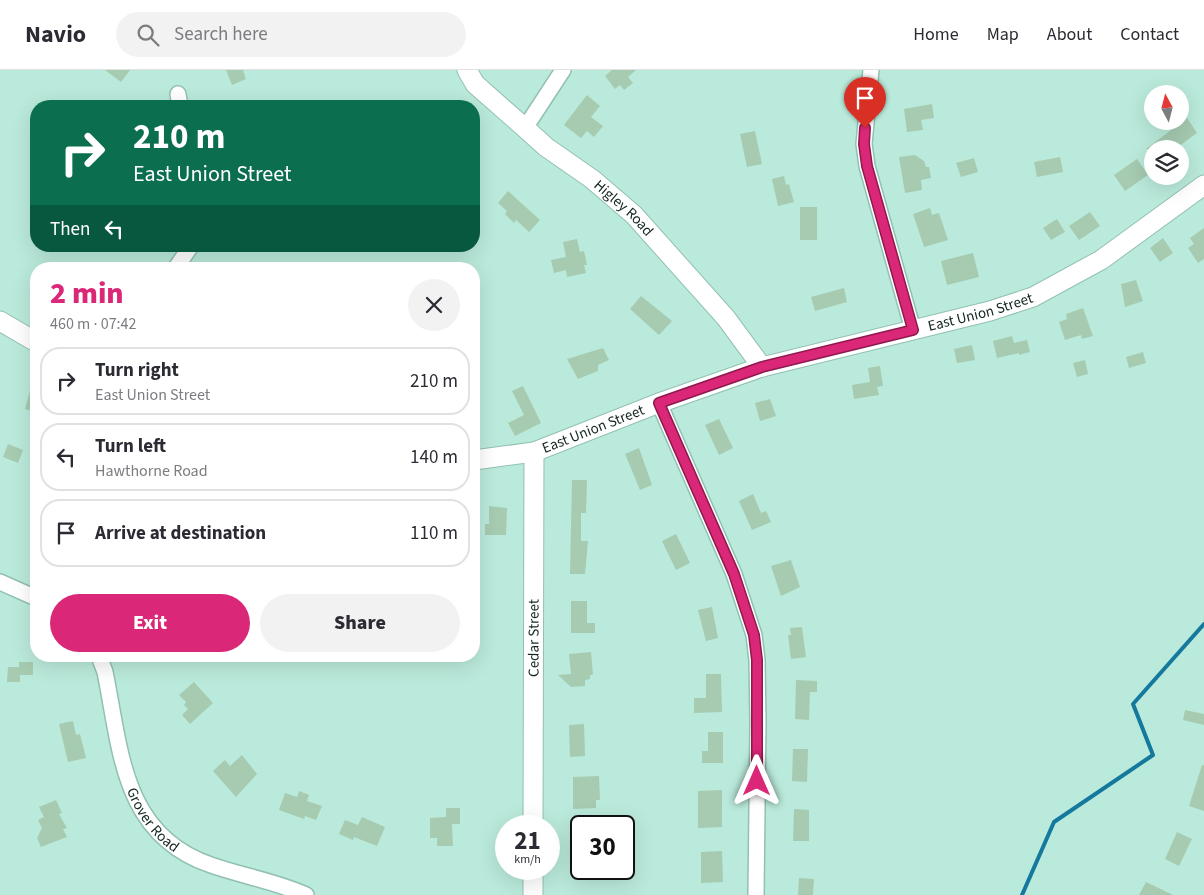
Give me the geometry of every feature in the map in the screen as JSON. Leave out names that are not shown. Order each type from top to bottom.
[{"type":"street","name":"Higley Road","points":[[467,70],[475,84],[525,128],[546,146],[592,179],[634,215],[726,318],[762,367]]},
{"type":"street","points":[[525,128],[563,70]]},
{"type":"street","points":[[871,70],[865,151],[879,213],[913,330]]},
{"type":"street","name":"East Union Street","points":[[480,459],[534,452],[659,403],[762,367],[990,311],[1033,297],[1101,260],[1204,186]]},
{"type":"street","points":[[0,321],[30,338]]},
{"type":"street","points":[[659,403],[734,574],[754,635],[758,704],[756,895]]},
{"type":"street","name":"Cedar Street","points":[[533,815],[534,452]]},
{"type":"street","points":[[0,582],[30,595]]},
{"type":"street","name":"Grover Road","points":[[101,662],[105,672],[128,784],[140,809],[155,828],[172,845],[196,859],[281,885],[306,895]]},
{"type":"street","points":[[533,880],[533,895]]},
{"type":"building","points":[[105,70],[130,70],[121,82]]},
{"type":"building","points":[[226,70],[243,70],[246,79],[232,85]]},
{"type":"building","points":[[612,70],[636,70],[628,77],[633,83],[624,90],[620,85],[615,89],[605,76]]},
{"type":"building","points":[[587,95],[600,106],[591,117],[603,126],[594,137],[587,131],[581,138],[564,125]]},
{"type":"building","points":[[932,104],[934,118],[921,120],[923,130],[907,132],[904,109]]},
{"type":"building","points":[[1189,121],[1197,133],[1187,140],[1158,140],[1171,130],[1189,130]]},
{"type":"building","points":[[755,131],[762,164],[747,167],[740,134]]},
{"type":"building","points":[[915,155],[924,161],[926,167],[929,167],[931,178],[921,180],[922,190],[905,193],[899,157]]},
{"type":"building","points":[[1060,157],[1063,172],[1037,177],[1034,162]]},
{"type":"building","points":[[974,158],[978,172],[961,177],[956,163]]},
{"type":"building","points":[[1137,159],[1144,169],[1144,178],[1125,191],[1114,175]]},
{"type":"building","points":[[784,176],[786,185],[789,184],[794,202],[778,206],[772,179]]},
{"type":"building","points":[[508,191],[540,220],[529,232],[516,220],[514,223],[505,214],[507,211],[498,203]]},
{"type":"building","points":[[800,207],[817,207],[817,240],[800,240]]},
{"type":"building","points":[[930,208],[932,215],[939,213],[948,240],[924,247],[913,214]]},
{"type":"building","points":[[1090,212],[1100,226],[1079,240],[1069,226]]},
{"type":"building","points":[[1057,219],[1065,232],[1051,240],[1043,228]]},
{"type":"building","points":[[1204,228],[1204,259],[1198,263],[1188,248],[1194,244],[1190,238]]},
{"type":"building","points":[[1163,238],[1173,253],[1160,262],[1150,248]]},
{"type":"building","points":[[577,239],[580,252],[584,251],[587,265],[584,265],[586,273],[567,277],[566,270],[554,273],[551,260],[566,257],[563,242]]},
{"type":"building","points":[[973,253],[979,277],[947,285],[941,261]]},
{"type":"building","points":[[1136,280],[1143,301],[1125,307],[1121,284]]},
{"type":"building","points":[[844,288],[847,302],[815,311],[811,297]]},
{"type":"building","points":[[641,296],[672,321],[659,335],[630,309]]},
{"type":"building","points":[[1083,308],[1093,336],[1082,339],[1081,335],[1065,340],[1059,322],[1067,319],[1066,314]]},
{"type":"building","points":[[1012,336],[1014,343],[1027,340],[1030,352],[997,358],[993,341]]},
{"type":"building","points":[[972,345],[975,360],[957,363],[954,349]]},
{"type":"building","points":[[603,348],[609,360],[598,365],[598,371],[578,379],[567,359]]},
{"type":"building","points":[[1143,352],[1146,363],[1129,368],[1126,357]]},
{"type":"building","points":[[1085,360],[1088,374],[1077,377],[1073,363]]},
{"type":"building","points":[[880,366],[883,386],[877,387],[879,395],[854,399],[852,385],[870,382],[868,368]]},
{"type":"building","points":[[523,386],[541,423],[515,436],[508,423],[524,415],[512,391]]},
{"type":"building","points":[[30,390],[30,410],[25,409]]},
{"type":"building","points":[[770,399],[776,416],[760,421],[755,403]]},
{"type":"building","points":[[719,419],[733,448],[719,455],[705,425]]},
{"type":"building","points":[[8,444],[23,450],[18,463],[3,457]]},
{"type":"building","points":[[639,448],[652,485],[640,490],[625,454]]},
{"type":"building","points":[[572,480],[587,480],[586,513],[581,513],[581,541],[588,541],[585,574],[570,574]]},
{"type":"building","points":[[753,494],[761,513],[766,511],[771,522],[752,530],[739,501]]},
{"type":"building","points":[[489,506],[507,508],[506,535],[485,535],[485,524],[489,524]]},
{"type":"building","points":[[676,534],[690,563],[676,570],[662,541]]},
{"type":"building","points":[[791,560],[800,587],[781,596],[771,566]]},
{"type":"building","points":[[571,601],[587,601],[587,623],[595,623],[595,633],[571,633]]},
{"type":"building","points":[[712,607],[718,638],[706,641],[698,610]]},
{"type":"building","points":[[802,627],[806,657],[791,659],[788,635],[791,635],[790,628]]},
{"type":"building","points":[[591,652],[593,675],[590,675],[590,679],[585,680],[585,686],[571,687],[558,675],[571,674],[569,654]]},
{"type":"building","points":[[19,662],[33,662],[33,675],[20,675],[20,682],[7,682],[8,667],[19,667]]},
{"type":"building","points":[[706,674],[721,674],[722,712],[694,713],[694,698],[706,698]]},
{"type":"building","points":[[796,680],[817,681],[817,692],[810,692],[809,720],[795,719]]},
{"type":"building","points":[[194,682],[213,703],[190,724],[182,715],[188,709],[184,705],[186,702],[179,695]]},
{"type":"building","points":[[1185,710],[1204,714],[1204,725],[1183,720]]},
{"type":"building","points":[[73,721],[76,735],[80,734],[86,758],[68,762],[59,724]]},
{"type":"building","points":[[584,724],[585,756],[570,757],[569,725]]},
{"type":"building","points":[[708,732],[723,732],[723,763],[702,763],[702,751],[708,751]]},
{"type":"building","points":[[793,749],[808,749],[807,782],[792,781]]},
{"type":"building","points":[[242,755],[257,774],[236,797],[213,771],[225,760],[230,766]]},
{"type":"building","points":[[1202,765],[1204,765],[1204,811],[1189,806]]},
{"type":"building","points":[[599,776],[600,800],[596,800],[596,808],[573,809],[573,777]]},
{"type":"building","points":[[722,790],[722,827],[698,828],[698,791]]},
{"type":"building","points":[[299,791],[309,795],[307,801],[322,806],[316,820],[305,816],[304,819],[279,810],[285,793],[297,797]]},
{"type":"building","points":[[56,800],[62,813],[59,814],[67,828],[63,829],[67,837],[41,847],[37,838],[42,828],[38,820],[44,817],[39,807]]},
{"type":"building","points":[[446,808],[460,808],[460,824],[452,824],[453,846],[437,846],[437,838],[430,838],[430,818],[446,817]]},
{"type":"building","points":[[794,809],[809,810],[809,841],[793,841]]},
{"type":"building","points":[[362,817],[385,827],[377,846],[354,837],[353,840],[339,834],[345,820],[358,825]]},
{"type":"building","points":[[1177,832],[1192,839],[1179,866],[1165,859]]},
{"type":"building","points":[[722,851],[723,882],[701,883],[701,852]]},
{"type":"building","points":[[799,878],[814,879],[813,895],[798,895]]},
{"type":"building","points":[[1146,882],[1173,895],[1139,895]]},
{"type":"waterway","points":[[1022,895],[1054,822],[1153,755],[1133,704],[1204,624]]},
{"type":"route","points":[[757,781],[757,660],[754,635],[734,574],[659,403],[762,367],[913,330],[867,166],[864,144],[865,128]]}]
